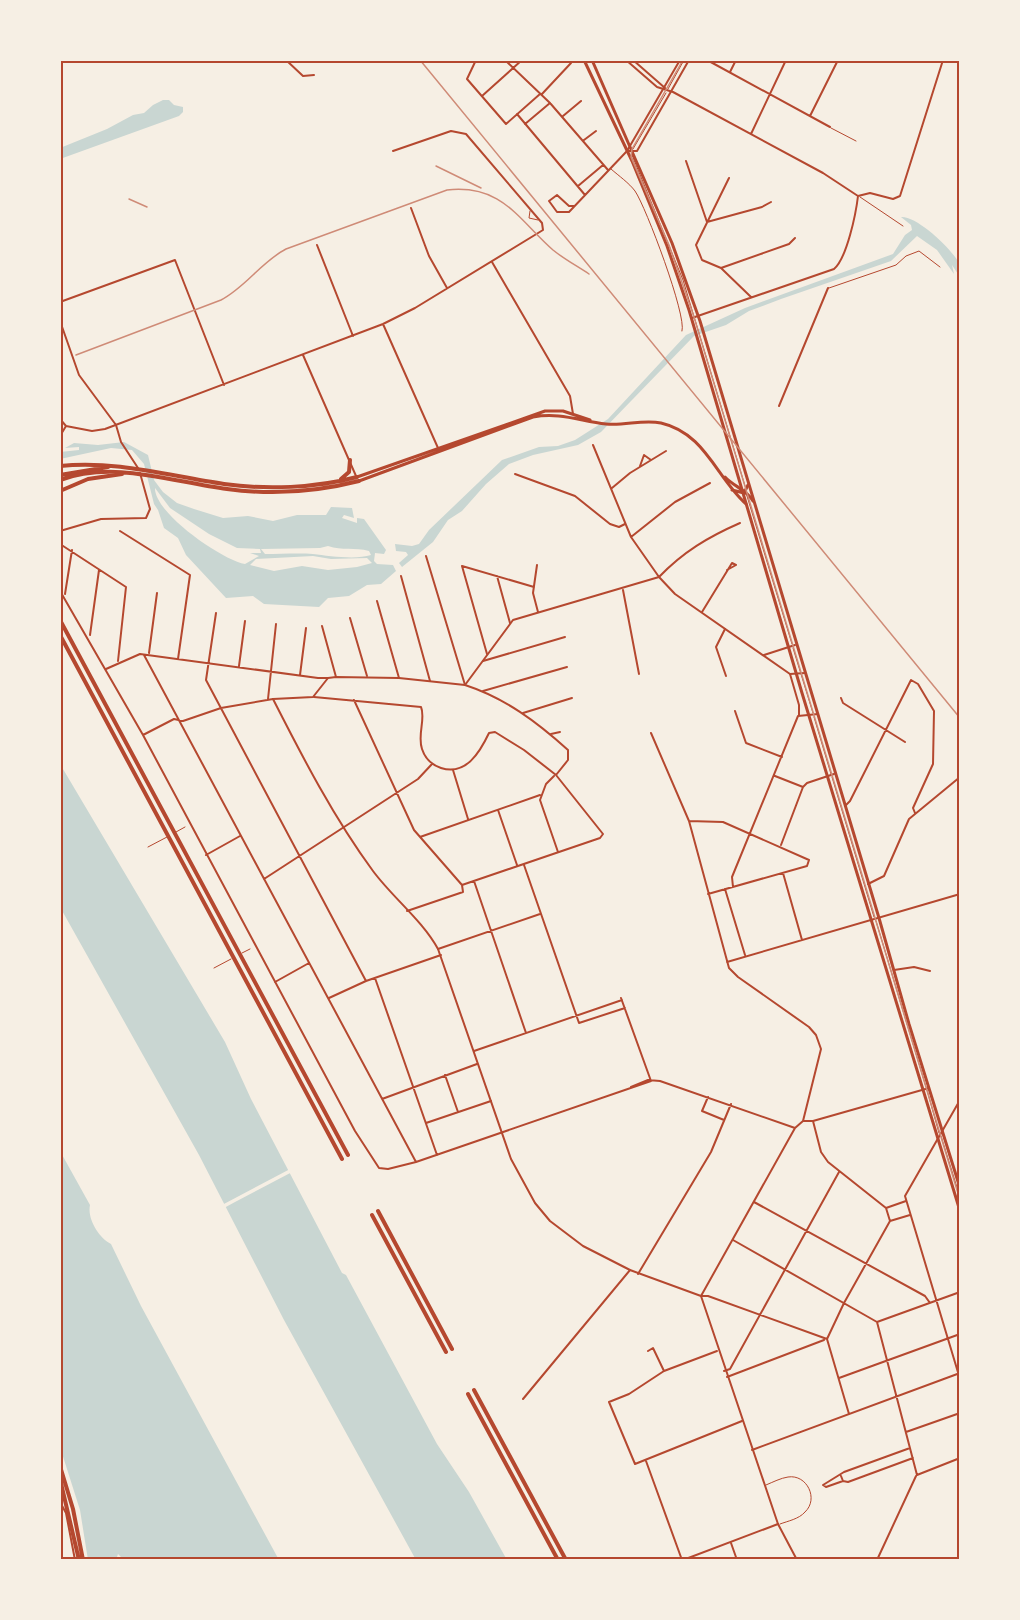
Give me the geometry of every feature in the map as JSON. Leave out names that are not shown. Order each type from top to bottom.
[{"type":"highway","points":[[338,481],[348,474],[350,460]]},
{"type":"highway","points":[[60,466],[118,466],[248,486],[285,487],[358,479]]},
{"type":"highway","points":[[60,475],[118,466]]},
{"type":"highway","points":[[60,480],[92,473],[127,473],[218,488],[265,492],[305,490],[358,479]]},
{"type":"highway","points":[[60,491],[88,479],[127,473]]},
{"type":"highway","points":[[61,621],[348,1155]]},
{"type":"highway","points":[[60,635],[342,1159]]},
{"type":"highway","points":[[378,1211],[452,1348]]},
{"type":"highway","points":[[372,1215],[446,1352]]},
{"type":"highway","points":[[474,1390],[566,1560]]},
{"type":"highway","points":[[468,1394],[557,1560]]},
{"type":"highway","points":[[60,1466],[73,1509],[79,1560]]},
{"type":"highway","points":[[60,1479],[79,1560]]},
{"type":"main road","points":[[584,60],[631,151],[672,243],[738,463],[753,501],[792,645],[831,775],[844,806],[865,885],[893,970],[926,1089],[958,1185]]},
{"type":"main road","points":[[591,60],[630,144],[695,316]]},
{"type":"main road","points":[[358,479],[539,413],[555,411],[594,422],[619,424],[647,421],[680,430],[703,448],[731,489],[747,506]]},
{"type":"main road","points":[[358,479],[533,417],[554,414],[573,415]]},
{"type":"main road","points":[[728,480],[736,481],[738,463]]},
{"type":"main road","points":[[737,472],[801,674],[926,1089],[958,1185],[960,1210]]},
{"type":"main road","points":[[721,473],[753,501]]},
{"type":"main road","points":[[745,492],[748,485]]},
{"type":"main road","points":[[731,489],[745,492]]},
{"type":"street","points":[[286,60],[303,76],[314,75]]},
{"type":"street","points":[[476,60],[468,79],[506,124],[541,94],[571,63]]},
{"type":"street","points":[[505,60],[550,103],[603,165],[609,169]]},
{"type":"street","points":[[482,96],[522,60]]},
{"type":"street","points":[[626,60],[657,87],[668,89]]},
{"type":"street","points":[[633,60],[668,89],[823,173],[858,196],[870,193],[893,200],[900,196],[943,60]]},
{"type":"street","points":[[574,206],[568,206],[557,195],[549,201],[552,207],[561,213],[569,212],[609,169],[631,151],[668,89],[682,60]]},
{"type":"street","points":[[630,144],[688,60]]},
{"type":"street","points":[[707,60],[830,127]]},
{"type":"street","points":[[730,72],[736,60]]},
{"type":"street","points":[[751,134],[786,60]]},
{"type":"street","points":[[810,116],[838,60]]},
{"type":"street","points":[[562,117],[581,101]]},
{"type":"street","points":[[525,124],[550,103]]},
{"type":"street","points":[[517,114],[585,195]]},
{"type":"street","points":[[60,419],[66,426],[92,431],[116,425],[353,336],[383,324],[541,232],[543,226],[540,220],[470,137],[463,133],[451,131],[393,151]]},
{"type":"street","points":[[583,141],[596,131]]},
{"type":"street","points":[[686,161],[707,222]]},
{"type":"street","points":[[578,187],[603,165]]},
{"type":"street","points":[[729,178],[696,245],[702,260],[721,268],[751,297]]},
{"type":"street","points":[[695,316],[838,265],[850,231],[858,196]]},
{"type":"street","points":[[707,222],[762,207],[771,202]]},
{"type":"street","points":[[411,208],[429,256],[447,288]]},
{"type":"street","points":[[721,268],[789,244],[795,238]]},
{"type":"street","points":[[317,245],[353,336]]},
{"type":"street","points":[[61,302],[175,260],[224,385]]},
{"type":"street","points":[[492,262],[552,363],[573,404],[573,415]]},
{"type":"street","points":[[779,406],[828,288]]},
{"type":"street","points":[[60,321],[79,375],[116,425],[121,442],[135,461],[149,514],[141,519],[101,519],[60,531]]},
{"type":"street","points":[[383,324],[438,448]]},
{"type":"street","points":[[303,355],[358,479]]},
{"type":"street","points":[[60,436],[66,426]]},
{"type":"street","points":[[594,445],[631,537],[659,577],[675,594],[790,674],[800,705],[775,776],[732,877],[733,887]]},
{"type":"street","points":[[612,488],[666,451]]},
{"type":"street","points":[[640,467],[644,455],[651,460]]},
{"type":"street","points":[[515,474],[575,496],[610,524],[619,527],[625,524]]},
{"type":"street","points":[[631,537],[675,502],[710,483]]},
{"type":"street","points":[[465,686],[510,623],[623,590],[659,577],[681,555],[712,535],[740,523]]},
{"type":"street","points":[[120,531],[188,573],[190,578],[178,658]]},
{"type":"street","points":[[60,544],[121,583],[126,590],[118,662]]},
{"type":"street","points":[[65,594],[72,550]]},
{"type":"street","points":[[426,556],[465,686]]},
{"type":"street","points":[[487,654],[463,565],[534,587]]},
{"type":"street","points":[[537,565],[534,587],[538,613]]},
{"type":"street","points":[[90,635],[99,568]]},
{"type":"street","points":[[702,612],[727,570]]},
{"type":"street","points":[[401,576],[430,681]]},
{"type":"street","points":[[496,576],[510,623]]},
{"type":"street","points":[[623,590],[639,674]]},
{"type":"street","points":[[60,591],[143,735],[365,1149],[381,1169],[416,1162],[651,1081],[731,1104],[795,1128]]},
{"type":"street","points":[[157,593],[147,654],[178,720],[416,1162]]},
{"type":"street","points":[[377,601],[399,678]]},
{"type":"street","points":[[216,613],[206,680],[366,981]]},
{"type":"street","points":[[350,618],[367,676]]},
{"type":"street","points":[[239,667],[246,621]]},
{"type":"street","points":[[268,700],[269,671],[276,624]]},
{"type":"street","points":[[322,626],[336,677]]},
{"type":"street","points":[[300,676],[306,628]]},
{"type":"street","points":[[725,629],[717,647],[726,676]]},
{"type":"street","points":[[483,661],[566,637]]},
{"type":"street","points":[[764,655],[792,645]]},
{"type":"street","points":[[106,669],[130,656],[147,654],[300,676],[328,678],[367,676],[465,686],[483,691],[523,713],[550,734],[569,755],[540,795],[420,837]]},
{"type":"street","points":[[483,691],[567,667]]},
{"type":"street","points":[[790,674],[801,674]]},
{"type":"street","points":[[313,697],[328,678]]},
{"type":"street","points":[[844,806],[850,801],[911,680],[918,684],[934,711],[933,764],[913,808],[915,813]]},
{"type":"street","points":[[143,735],[174,719],[273,699],[313,697],[354,699],[423,708],[420,742],[422,750],[432,764],[453,770],[470,762],[491,732],[524,750],[555,775],[603,834],[600,838],[462,885]]},
{"type":"street","points":[[523,713],[572,698]]},
{"type":"street","points":[[841,698],[843,703],[905,742]]},
{"type":"street","points":[[273,699],[343,827],[374,872],[428,933],[438,949],[521,1181],[550,1221],[583,1246],[638,1274],[701,1296],[708,1296],[827,1340]]},
{"type":"street","points":[[354,699],[420,837],[462,885],[464,892],[407,911]]},
{"type":"street","points":[[735,711],[746,743],[782,757]]},
{"type":"street","points":[[798,716],[813,714]]},
{"type":"street","points":[[550,734],[560,732]]},
{"type":"street","points":[[651,733],[689,821],[729,968],[816,1035],[820,1050],[803,1121],[795,1128],[701,1296],[717,1351],[764,1486],[778,1524],[797,1560]]},
{"type":"street","points":[[264,879],[418,778],[432,764]]},
{"type":"street","points":[[453,770],[468,819]]},
{"type":"street","points":[[780,846],[803,787],[807,783],[831,775]]},
{"type":"street","points":[[775,776],[803,787]]},
{"type":"street","points":[[865,885],[882,880],[909,819],[960,777]]},
{"type":"street","points":[[540,795],[558,852]]},
{"type":"street","points":[[498,810],[517,865]]},
{"type":"street","points":[[689,821],[723,822],[806,857],[809,862],[807,866],[708,894]]},
{"type":"street","points":[[206,855],[240,836]]},
{"type":"street","points":[[524,865],[579,1023],[624,1008]]},
{"type":"street","points":[[783,873],[802,940]]},
{"type":"street","points":[[474,881],[526,1033]]},
{"type":"street","points":[[725,889],[745,956]]},
{"type":"street","points":[[727,962],[960,894]]},
{"type":"street","points":[[438,949],[540,915]]},
{"type":"street","points":[[328,999],[366,981],[441,955]]},
{"type":"street","points":[[275,982],[309,963]]},
{"type":"street","points":[[893,970],[914,968],[930,971]]},
{"type":"street","points":[[375,978],[437,1155]]},
{"type":"street","points":[[474,1051],[621,999],[651,1081]]},
{"type":"street","points":[[591,1011],[593,1018]]},
{"type":"street","points":[[382,1099],[478,1064]]},
{"type":"street","points":[[445,1075],[458,1112]]},
{"type":"street","points":[[803,1121],[813,1121],[926,1089]]},
{"type":"street","points":[[708,1098],[702,1111],[726,1120]]},
{"type":"street","points":[[960,1100],[905,1196],[960,1379]]},
{"type":"street","points":[[426,1123],[491,1101]]},
{"type":"street","points":[[638,1274],[711,1152],[731,1104]]},
{"type":"street","points":[[813,1121],[821,1152],[839,1172],[886,1208],[890,1221]]},
{"type":"street","points":[[724,1371],[730,1369],[761,1316],[839,1172]]},
{"type":"street","points":[[886,1208],[906,1201]]},
{"type":"street","points":[[754,1202],[925,1296],[930,1304]]},
{"type":"street","points":[[849,1415],[827,1340],[844,1303],[890,1221],[910,1215]]},
{"type":"street","points":[[734,1240],[877,1322],[917,1474],[877,1560]]},
{"type":"street","points":[[523,1399],[630,1270]]},
{"type":"street","points":[[877,1322],[960,1292]]},
{"type":"street","points":[[839,1378],[960,1334]]},
{"type":"street","points":[[727,1377],[827,1340]]},
{"type":"street","points":[[648,1351],[653,1348],[664,1371]]},
{"type":"street","points":[[717,1351],[664,1371],[629,1394],[609,1402],[634,1464],[742,1421]]},
{"type":"street","points":[[752,1450],[959,1373]]},
{"type":"street","points":[[906,1432],[960,1413]]},
{"type":"street","points":[[910,1448],[844,1472],[822,1486],[848,1482],[913,1458]]},
{"type":"street","points":[[917,1474],[960,1458]]},
{"type":"street","points":[[645,1461],[682,1560],[778,1524]]},
{"type":"street","points":[[841,1476],[843,1481]]},
{"type":"street","points":[[60,1502],[66,1513],[79,1560]]},
{"type":"street","points":[[731,1542],[737,1560]]},
{"type":"lane","points":[[830,127],[856,141]]},
{"type":"lane","points":[[609,169],[635,191],[674,289],[684,325],[682,331]]},
{"type":"lane","points":[[858,196],[903,226]]},
{"type":"lane","points":[[531,211],[528,217],[540,220]]},
{"type":"lane","points":[[828,288],[896,265],[920,251],[940,267]]},
{"type":"lane","points":[[738,463],[792,645]]},
{"type":"lane","points":[[148,847],[183,828]]},
{"type":"lane","points":[[214,968],[250,949]]},
{"type":"lane","points":[[958,1185],[960,1197]]},
{"type":"lane","points":[[764,1486],[790,1476],[803,1480],[811,1490],[811,1503],[804,1514],[778,1524]]},
{"type":"lane","points":[[811,1490],[815,1488]]},
{"type":"shaded area","points":[[163,100],[169,100],[174,105],[183,107],[183,112],[179,116],[60,159],[60,148],[107,129],[133,115],[144,113]]},
{"type":"shaded area","points":[[901,217],[908,218],[924,227],[941,242],[959,263],[960,277],[952,265],[954,274],[937,250],[917,236],[891,261],[749,311],[726,325],[694,336],[601,432],[578,445],[533,455],[509,464],[486,484],[462,511],[448,520],[433,542],[402,567],[399,563],[408,555],[406,552],[396,551],[395,544],[412,546],[419,544],[429,530],[502,460],[539,447],[558,446],[575,440],[608,419],[686,335],[745,308],[893,254],[905,235],[912,230],[911,225]]},
{"type":"shaded area","points":[[124,442],[148,455],[154,480],[163,492],[177,503],[223,518],[248,516],[273,521],[297,515],[326,515],[331,507],[352,508],[354,518],[344,515],[342,518],[357,523],[357,518],[364,519],[386,550],[384,554],[375,553],[374,561],[377,564],[393,565],[396,571],[381,584],[367,585],[349,596],[328,598],[319,607],[264,604],[253,596],[226,598],[186,555],[178,538],[164,528],[154,504],[144,464],[132,450],[111,448],[60,459],[60,452],[79,450],[79,447],[65,448],[74,443],[98,445]],"holes":[[[155,488],[170,508],[209,534],[237,548],[260,549],[261,553],[250,553],[259,556],[245,564],[234,561],[206,545],[165,510]],[[328,546],[364,550],[369,551],[371,555],[334,557],[308,554],[265,554],[261,549]],[[313,556],[331,559],[367,558],[372,563],[328,570],[302,566],[274,571],[250,565],[256,559]]]},
{"type":"shaded area","points":[[60,764],[225,1042],[251,1099],[342,1273],[346,1275],[437,1444],[469,1492],[507,1560],[416,1560],[284,1320],[199,1155],[60,907]]},
{"type":"shaded area","points":[[60,1151],[90,1205],[90,1216],[95,1228],[111,1244],[141,1306],[279,1560],[124,1560],[118,1554],[116,1560],[88,1560],[80,1510],[60,1447]]},
{"type":"pier","points":[[292,1168],[294,1171],[224,1208],[222,1205]]},
{"type":"tram line","points":[[683,60],[632,149],[631,157],[669,245],[694,317],[960,1200]]},
{"type":"tram line","points":[[129,199],[147,207]]},
{"type":"railway","points":[[420,60],[960,718]]},
{"type":"railway","points":[[436,166],[481,188]]},
{"type":"railway","points":[[76,355],[221,300],[286,249],[447,190],[482,192],[495,198],[508,206],[553,250],[589,274]]}]
